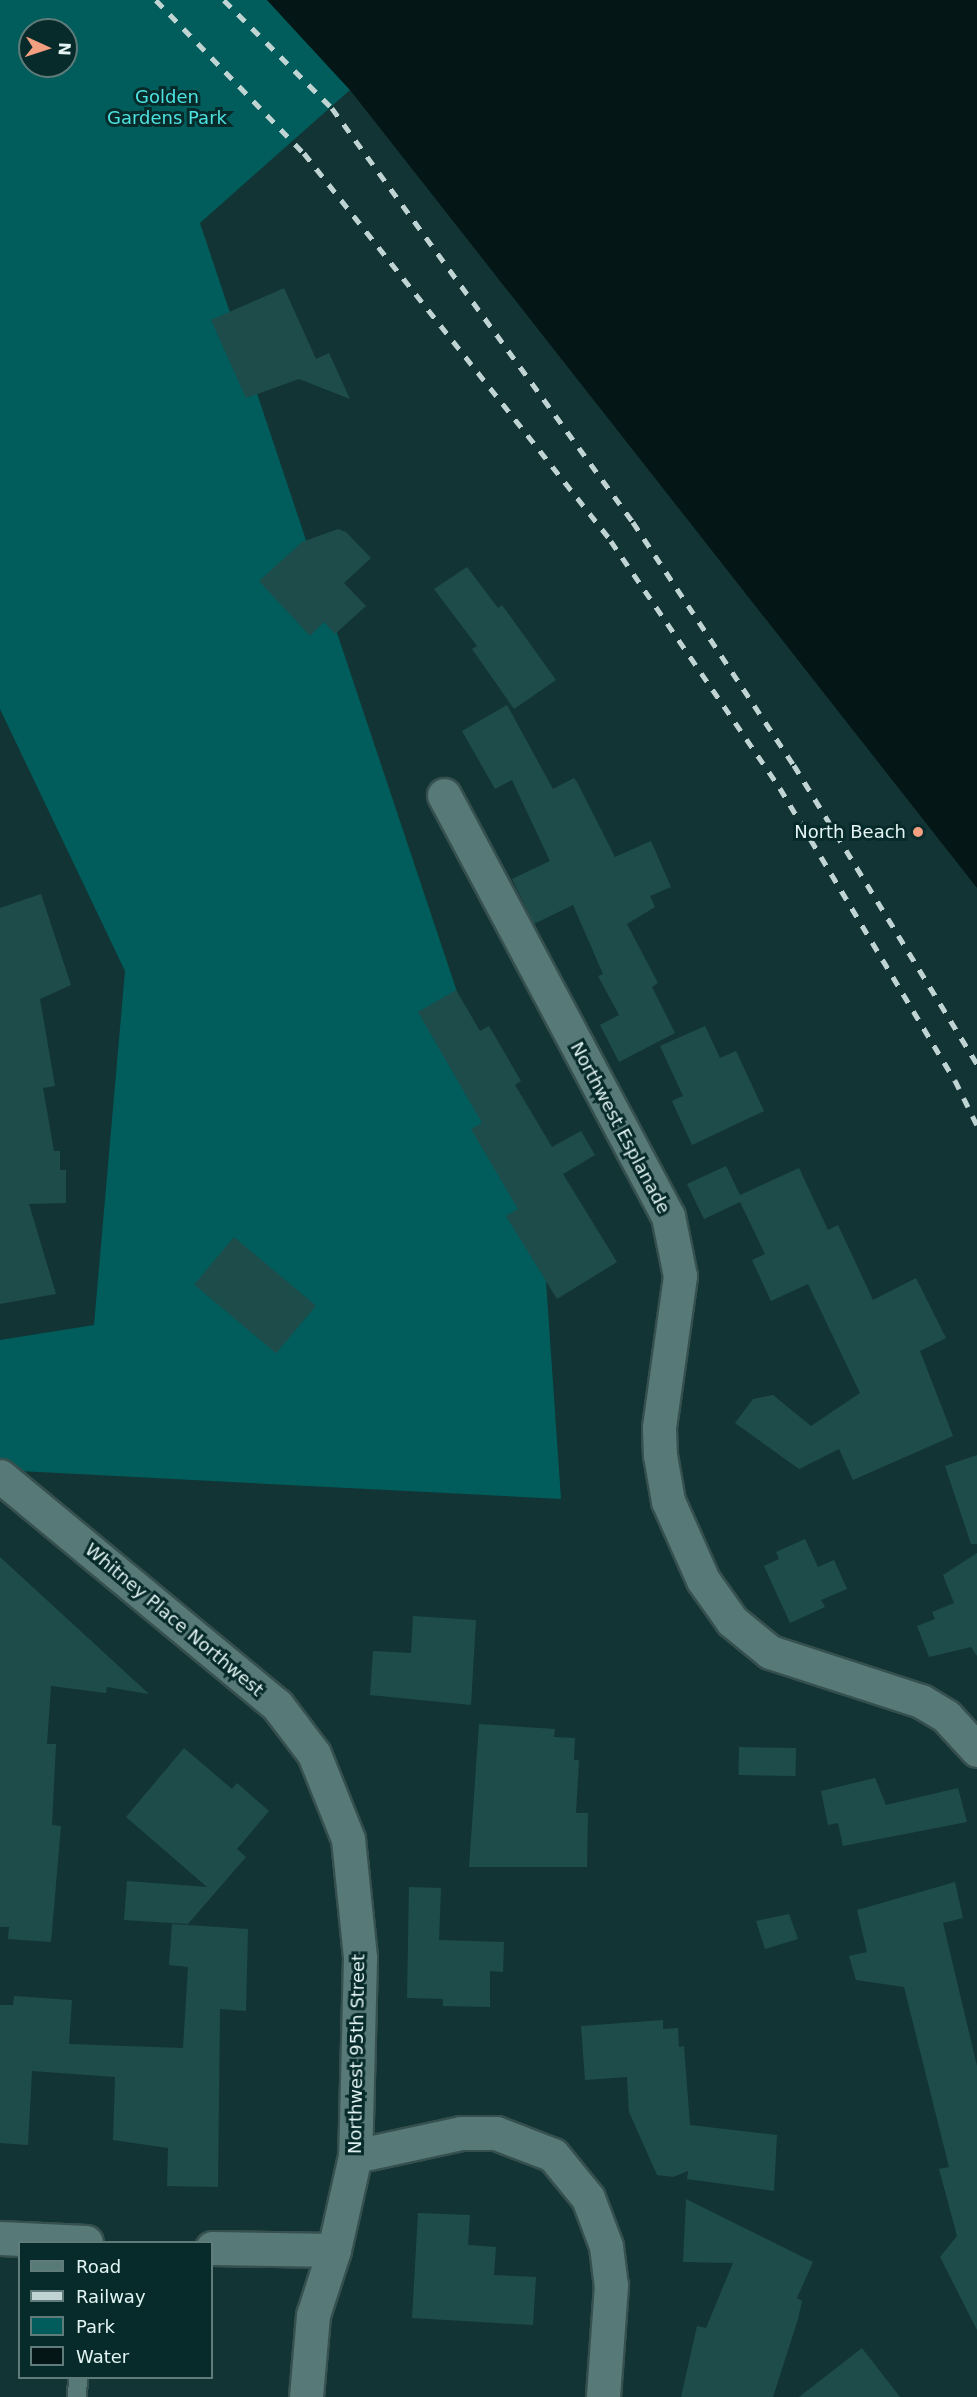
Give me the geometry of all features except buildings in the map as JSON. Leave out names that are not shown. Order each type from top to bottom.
[{"type":"street","name":"Northwest Esplanade","points":[[444,795],[668,1216],[680,1276],[658,1428],[660,1455],[668,1501],[703,1580],[732,1621],[770,1652],[921,1701],[946,1716],[977,1750]]},
{"type":"street","name":"Whitney Place Northwest","points":[[0,1476],[277,1705],[298,1729],[327,1781]]},
{"type":"street","name":"Northwest 95th Street","points":[[306,2397],[313,2315],[334,2250],[355,2157],[357,1896],[348,1839],[327,1781]]},
{"type":"street","points":[[355,2157],[461,2133],[496,2133],[553,2155],[588,2198],[606,2246],[611,2285],[603,2397]]},
{"type":"street","points":[[0,2238],[63,2241]]},
{"type":"street","points":[[213,2248],[334,2250]]},
{"type":"lane","points":[[77,2397],[78,2379]]},
{"type":"green space","name":"Golden Gardens Park","points":[[0,0],[267,0],[350,90],[200,223],[544,1252],[561,1499],[0,1470],[0,1340],[94,1325],[125,971],[0,709]]},
{"type":"water","points":[[267,0],[977,0],[977,888],[350,90]]},
{"type":"railway","points":[[156,0],[304,153],[611,541],[780,788],[955,1080],[977,1125]]},
{"type":"railway","points":[[224,0],[332,108],[633,522],[794,765],[977,1064]]},
{"type":"place","name":"North Beach","points":[[918,832]]}]
